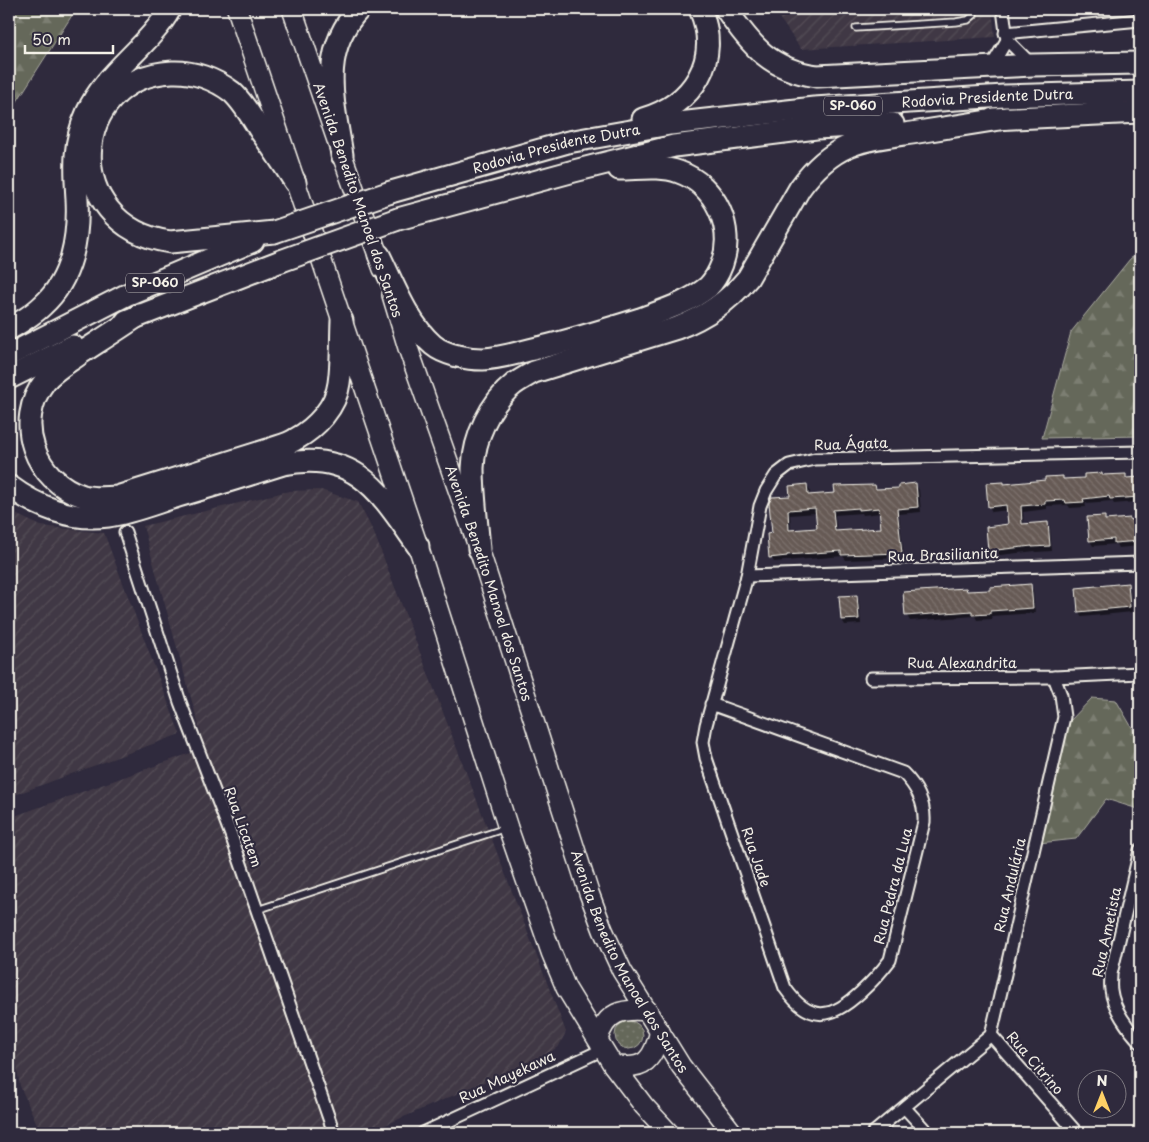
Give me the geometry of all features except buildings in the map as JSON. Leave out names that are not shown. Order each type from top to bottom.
[{"type":"highway","points":[[9,329],[36,311],[50,298],[65,276],[70,264],[76,218],[76,156],[82,128],[93,101],[112,75],[153,31],[170,9]]},
{"type":"highway","points":[[342,155],[332,88],[332,64],[344,30],[359,9]]},
{"type":"highway","points":[[568,142],[657,115],[672,107],[684,97],[697,80],[705,60],[706,27],[700,9]]},
{"type":"highway","points":[[726,9],[759,52],[782,66],[807,75],[828,77],[1032,65],[1140,63]]},
{"type":"highway","points":[[274,232],[170,242],[157,240],[133,231],[113,215],[94,183],[90,158],[98,120],[113,99],[122,91],[144,78],[155,74],[178,72],[201,76],[222,86],[240,100],[295,182]]},
{"type":"highway","name":"Rodovia Presidente Dutra","points":[[9,356],[128,294],[274,232],[391,192],[568,142],[670,124],[814,108],[1004,96],[1140,92]]},
{"type":"highway","name":"Rodovia Presidente Dutra","points":[[9,378],[139,315],[398,219],[674,146],[806,130],[1140,112]]},
{"type":"highway","points":[[479,549],[473,467],[476,451],[483,425],[495,404],[514,385],[534,372],[677,328],[717,308],[734,294],[748,278],[807,177],[837,152],[873,139],[1006,118]]},
{"type":"highway","points":[[379,255],[414,323],[434,346],[456,356],[483,359],[514,354],[596,334],[677,306],[709,286],[724,258],[726,247],[725,226],[721,211],[713,197],[698,182],[680,172],[659,168],[574,171]]},
{"type":"highway","points":[[139,315],[56,371],[44,383],[34,402],[30,434],[36,455],[48,473],[64,488],[84,496],[106,498],[122,496],[296,440],[315,426],[329,409],[336,396],[339,383],[342,321]]},
{"type":"highway","points":[[9,486],[33,502],[47,508],[76,516],[98,517],[130,511],[283,464],[296,461],[322,461],[347,468],[369,482],[386,500],[418,546]]},
{"type":"main road","points":[[237,9],[418,546],[508,828],[551,952],[566,988],[605,1051],[644,1106],[669,1133]]},
{"type":"main road","name":"Avenida Benedito Manoel dos Santos","points":[[292,9],[342,155],[379,255],[408,348],[479,549],[589,892],[603,930],[622,971],[681,1066],[733,1133]]},
{"type":"main road","points":[[648,1011],[630,1010],[619,1012],[607,1020],[600,1031],[605,1051],[627,1068],[635,1067],[646,1062],[654,1051],[660,1031]]},
{"type":"street","points":[[991,67],[1006,36],[1003,9]]},
{"type":"street","points":[[1006,36],[1140,20]]},
{"type":"street","points":[[1006,36],[1032,65]]},
{"type":"street","name":"Rua Ágata","points":[[711,704],[747,576],[760,506],[766,490],[776,475],[789,466],[814,459],[1140,452]]},
{"type":"street","name":"Rua Licatem","points":[[125,532],[180,702],[231,835],[334,1133]]},
{"type":"street","name":"Rua Brasilianita","points":[[747,576],[1140,563]]},
{"type":"street","points":[[1054,677],[1140,673]]},
{"type":"street","name":"Rua Alexandrita","points":[[871,678],[1054,677]]},
{"type":"street","name":"Rua Andulária","points":[[991,1035],[1064,717],[1054,677]]},
{"type":"street","name":"Rua Pedra da Lua","points":[[711,704],[903,773],[910,780],[919,795],[924,813],[924,822],[890,960],[881,973],[838,1011],[824,1014],[806,1010]]},
{"type":"street","name":"Rua Jade","points":[[711,704],[703,742],[706,758],[785,988],[794,1002],[806,1010]]},
{"type":"street","name":"Rua Ametista","points":[[1140,850],[1111,974],[1111,990],[1116,1007],[1134,1036],[1140,1042]]},
{"type":"street","points":[[873,1133],[991,1035]]},
{"type":"street","name":"Rua Citrino","points":[[991,1035],[1078,1133]]},
{"type":"street","name":"Rua Mayekawa","points":[[423,1133],[605,1051]]},
{"type":"street","points":[[905,1108],[928,1133]]},
{"type":"lane","points":[[856,28],[941,24],[968,20],[974,15],[974,9]]},
{"type":"lane","points":[[257,910],[508,828]]},
{"type":"shaded area","points":[[773,9],[992,9],[995,37],[801,49]]},
{"type":"shaded area","points":[[321,490],[358,502],[374,533],[566,1032],[559,1046],[546,1055],[367,1133],[41,1133],[20,1086],[9,1027],[9,818],[205,748],[143,526],[289,491]]},
{"type":"shaded area","points":[[9,511],[41,526],[104,533],[180,734],[9,797]]},
{"type":"green space","points":[[9,9],[76,9],[9,114]]},
{"type":"green space","points":[[1140,251],[1140,436],[1042,438],[1071,332],[1130,259]]},
{"type":"green space","points":[[1092,698],[1116,700],[1138,738],[1140,738],[1140,806],[1138,809],[1106,799],[1076,839],[1039,843],[1068,723]]},
{"type":"green space","points":[[629,1021],[639,1025],[643,1035],[639,1045],[629,1049],[619,1045],[615,1035],[619,1025]]}]
